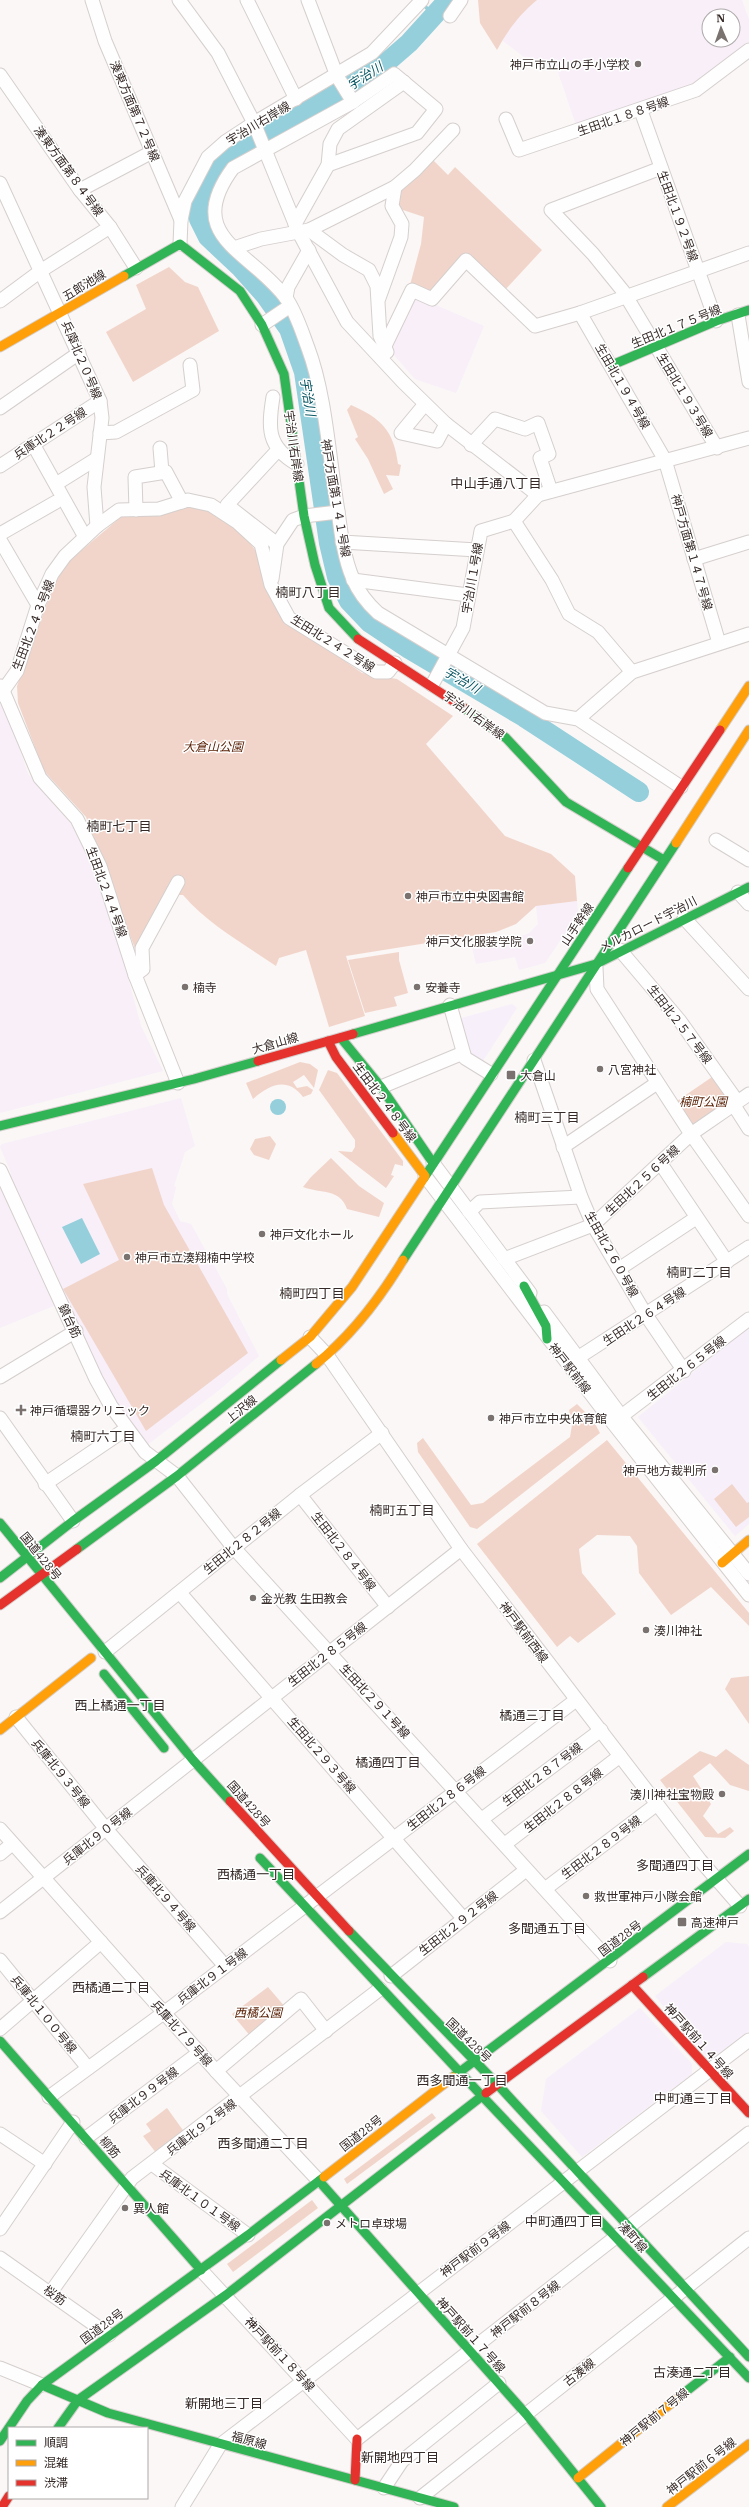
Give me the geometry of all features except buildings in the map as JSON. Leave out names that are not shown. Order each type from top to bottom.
[{"type":"main road","name":"五郎池線","points":[[0,347],[180,244]]},
{"type":"main road","name":"宇治川右岸線","points":[[180,244],[240,291],[267,321],[284,374],[297,464],[310,515],[315,565],[329,608],[352,635],[395,663],[435,680],[472,712],[506,738],[566,802],[643,846],[664,860]]},
{"type":"main road","name":"生田北１７５号線","points":[[612,365],[716,321],[743,312]]},
{"type":"main road","name":"山手幹線","points":[[425,1176],[491,1074],[650,836],[679,789],[749,686]]},
{"type":"main road","points":[[450,1186],[473,1155],[749,730]]},
{"type":"main road","name":"メルカロード宇治川","points":[[556,977],[596,964],[620,950],[744,890]]},
{"type":"main road","name":"大倉山線","points":[[0,1126],[178,1083],[342,1038],[450,1005],[556,977]]},
{"type":"main road","name":"生田北２４８号線","points":[[342,1038],[381,1087],[433,1163]]},
{"type":"main road","name":"生田北２４８号線","points":[[328,1041],[336,1057],[425,1176]]},
{"type":"main road","name":"上沢線","points":[[0,1605],[26,1578],[27,1558],[73,1521],[156,1461],[310,1337],[352,1287],[425,1176]]},
{"type":"main road","name":"上沢線","points":[[0,1578],[26,1578],[41,1575],[176,1476],[327,1355],[352,1329],[390,1282],[450,1186]]},
{"type":"main road","points":[[524,1286],[527,1297],[547,1326],[547,1339]]},
{"type":"main road","name":"国道428号","points":[[0,1523],[193,1760],[316,1897],[474,2062],[498,2084]]},
{"type":"main road","points":[[727,1558],[749,1540]]},
{"type":"main road","points":[[8,1556],[26,1578]]},
{"type":"main road","points":[[0,1730],[88,1655],[180,1767]]},
{"type":"main road","points":[[256,1853],[380,1989],[482,2096]]},
{"type":"main road","name":"国道28号","points":[[9,2427],[27,2401],[42,2385],[248,2235],[460,2072],[749,1854]]},
{"type":"main road","points":[[59,2427],[78,2400],[226,2295],[482,2096],[632,1985],[745,1905]]},
{"type":"main road","name":"神戸駅前１４号線","points":[[632,1985],[749,2113]]},
{"type":"main road","name":"柳筋","points":[[0,2041],[201,2270]]},
{"type":"main road","name":"湊町線","points":[[498,2084],[629,2229],[746,2350]]},
{"type":"main road","name":"湊町線","points":[[482,2096],[749,2378]]},
{"type":"main road","name":"神戸駅前１７号線","points":[[319,2181],[526,2414],[601,2507]]},
{"type":"main road","name":"神戸駅前７号線","points":[[578,2478],[730,2357]]},
{"type":"main road","name":"福原線","points":[[42,2385],[108,2414],[454,2507]]},
{"type":"main road","name":"国道28号","points":[[0,2441],[8,2429]]},
{"type":"main road","points":[[355,2480],[357,2439]]},
{"type":"main road","name":"神戸駅前６号線","points":[[667,2507],[749,2444]]},
{"type":"main road","points":[[2,2507],[8,2498]]},
{"type":"main road","name":"古湊線","points":[[409,2507],[420,2498]]},
{"type":"street","name":"湊東方面第７２号線","points":[[92,0],[105,41],[181,220]]},
{"type":"street","points":[[179,0],[218,53],[255,127],[301,228],[309,250],[347,322],[403,382],[446,424],[471,445],[538,495]]},
{"type":"street","points":[[247,0],[296,99]]},
{"type":"street","points":[[308,0],[340,81],[354,100],[364,110]]},
{"type":"street","name":"宇治川右岸線","points":[[180,244],[181,220],[185,202],[208,157],[225,142],[255,127],[296,99],[340,81],[372,53],[414,11],[422,0]]},
{"type":"street","points":[[450,16],[461,0]]},
{"type":"street","name":"生田北１８８号線","points":[[506,119],[519,150],[641,111],[696,90],[749,50]]},
{"type":"street","name":"湊東方面第８４号線","points":[[0,75],[80,190],[110,227],[136,268]]},
{"type":"street","points":[[301,228],[328,165],[330,144],[338,129],[364,110],[399,78],[436,109],[417,132],[328,165]]},
{"type":"street","name":"神戸方面第１４１号線","points":[[399,78],[263,147],[233,168],[220,185],[214,204],[213,218],[220,233],[287,304],[316,369],[336,512],[342,542],[353,580],[365,600],[378,613],[448,657],[545,713],[578,719]]},
{"type":"street","name":"生田北１９２号線","points":[[641,111],[716,321]]},
{"type":"street","points":[[234,248],[261,238],[301,228],[395,187],[416,170],[453,130]]},
{"type":"street","points":[[80,190],[152,152]]},
{"type":"street","name":"生田北１９３号線","points":[[661,168],[551,210],[593,254],[623,291],[624,296],[656,346],[716,448]]},
{"type":"street","name":"兵庫北２０号線","points":[[0,183],[5,208],[42,270],[100,401],[102,418],[94,486],[97,526]]},
{"type":"street","points":[[378,301],[401,237],[402,224],[392,206],[395,187]]},
{"type":"street","points":[[1,297],[110,227]]},
{"type":"street","points":[[301,228],[369,270],[377,286],[380,336],[384,348],[408,378],[403,382]]},
{"type":"street","points":[[267,321],[287,304],[288,287],[309,250]]},
{"type":"street","points":[[384,348],[412,290],[432,299],[466,260],[535,326],[580,313],[624,296],[749,253]]},
{"type":"street","points":[[743,312],[749,382]]},
{"type":"street","name":"生田北１９４号線","points":[[580,313],[612,365],[665,460]]},
{"type":"street","points":[[0,408],[79,353]]},
{"type":"street","points":[[100,433],[116,432],[193,390],[190,365]]},
{"type":"street","points":[[273,397],[270,428],[272,440],[278,450],[286,458],[297,464]]},
{"type":"street","name":"兵庫北２２号線","points":[[2,460],[33,444],[100,401]]},
{"type":"street","points":[[425,404],[401,433],[436,441],[446,424]]},
{"type":"street","points":[[471,445],[495,419],[525,429],[538,423],[549,454],[540,458],[552,492]]},
{"type":"street","points":[[632,672],[598,632],[569,614],[552,580],[514,521],[538,495],[749,438]]},
{"type":"street","points":[[33,444],[85,536]]},
{"type":"street","points":[[160,448],[162,472]]},
{"type":"street","points":[[276,544],[227,505],[278,450]]},
{"type":"street","points":[[56,484],[96,459]]},
{"type":"street","name":"神戸方面第１４７号線","points":[[665,460],[719,643]]},
{"type":"street","points":[[136,510],[135,477],[162,472],[166,472],[182,502]]},
{"type":"street","name":"生田北２４２号線","points":[[97,526],[119,510],[159,509],[188,500],[211,505],[237,522],[261,544],[271,585],[290,618],[376,672],[388,672],[395,663]]},
{"type":"street","points":[[0,534],[56,502]]},
{"type":"street","points":[[271,585],[276,544],[293,520],[310,515],[336,512]]},
{"type":"street","name":"宇治川１号線","points":[[435,680],[463,628],[481,531],[514,521]]},
{"type":"street","name":"生田北２４３号線","points":[[1,690],[17,671],[38,605],[52,574],[65,556],[97,526]]},
{"type":"street","points":[[0,540],[38,605]]},
{"type":"street","points":[[342,542],[477,550]]},
{"type":"street","points":[[694,559],[749,542]]},
{"type":"street","points":[[353,580],[468,595]]},
{"type":"street","points":[[679,789],[578,719],[632,672],[749,634]]},
{"type":"street","name":"生田北２４４号線","points":[[1,690],[40,778],[77,819],[100,866],[135,975],[178,1083]]},
{"type":"street","points":[[716,840],[749,860]]},
{"type":"street","points":[[135,975],[143,969],[142,948],[178,882]]},
{"type":"street","points":[[744,890],[749,904]]},
{"type":"street","points":[[684,918],[749,989]]},
{"type":"street","name":"生田北２５７号線","points":[[620,950],[680,1021],[735,1102],[749,1129]]},
{"type":"street","points":[[596,964],[597,989],[691,1134],[749,1216]]},
{"type":"street","points":[[450,1005],[462,1053],[465,1058],[491,1074]]},
{"type":"street","points":[[381,1087],[462,1053]]},
{"type":"street","name":"生田北２６０号線","points":[[534,1060],[563,1147],[593,1226],[646,1315],[684,1371]]},
{"type":"street","points":[[563,1147],[657,1083]]},
{"type":"street","name":"生田北２５６号線","points":[[504,1259],[593,1226],[661,1164],[691,1134],[735,1102],[749,1094]]},
{"type":"street","name":"神戸駅前線","points":[[433,1163],[524,1286],[579,1357],[617,1420]]},
{"type":"street","points":[[661,1164],[727,1262]]},
{"type":"street","name":"鎮台筋","points":[[0,1170],[76,1331],[96,1379],[126,1429],[144,1452],[156,1461]]},
{"type":"street","name":"神戸駅前線","points":[[425,1176],[441,1200],[547,1339],[617,1420],[727,1558],[749,1595]]},
{"type":"street","points":[[469,1212],[480,1202],[581,1197]]},
{"type":"street","points":[[619,1269],[696,1218]]},
{"type":"street","name":"生田北２６４号線","points":[[579,1357],[749,1247]]},
{"type":"street","name":"生田北２６５号線","points":[[617,1420],[684,1371],[749,1319]]},
{"type":"street","points":[[0,1377],[76,1331]]},
{"type":"street","name":"神戸駅前西線","points":[[310,1337],[327,1355],[461,1549],[576,1700],[601,1730],[716,1880],[745,1905]]},
{"type":"street","points":[[0,1418],[45,1484],[73,1521]]},
{"type":"street","points":[[45,1484],[126,1429]]},
{"type":"street","name":"生田北２８２号線","points":[[104,1652],[180,1593],[234,1547],[300,1495],[382,1433]]},
{"type":"street","name":"生田北２９１号線","points":[[156,1461],[176,1476],[234,1547],[482,1818],[526,1870],[610,1960]]},
{"type":"street","name":"生田北２８４号線","points":[[300,1495],[388,1607]]},
{"type":"street","name":"生田北２８５号線","points":[[193,1760],[271,1697],[330,1653],[461,1549]]},
{"type":"street","name":"神戸駅前線","points":[[727,1558],[749,1574]]},
{"type":"street","name":"生田北２９３号線","points":[[180,1593],[395,1838],[463,1918]]},
{"type":"street","name":"生田北２８６号線","points":[[316,1897],[576,1700]]},
{"type":"street","name":"兵庫北９３号線","points":[[16,1717],[106,1829]]},
{"type":"street","name":"生田北２８７号線","points":[[482,1818],[601,1730]]},
{"type":"street","name":"生田北２８８号線","points":[[505,1844],[620,1756]]},
{"type":"street","name":"兵庫北９０号線","points":[[0,1912],[106,1829],[180,1767],[193,1760]]},
{"type":"street","name":"生田北２８９号線","points":[[545,1889],[657,1804]]},
{"type":"street","name":"兵庫北７９号線","points":[[0,1829],[216,2071],[319,2181]]},
{"type":"street","name":"兵庫北９４号線","points":[[106,1829],[225,1966]]},
{"type":"street","points":[[0,1854],[12,1844]]},
{"type":"street","name":"生田北２９２号線","points":[[391,1976],[526,1870]]},
{"type":"street","name":"兵庫北９１号線","points":[[49,2096],[164,2012],[316,1897]]},
{"type":"street","points":[[0,2029],[101,1942]]},
{"type":"street","name":"兵庫北１００号線","points":[[0,1960],[88,2068]]},
{"type":"street","name":"兵庫北９２号線","points":[[51,2292],[126,2184],[380,1989]]},
{"type":"street","points":[[216,2071],[302,1999],[326,2031]]},
{"type":"street","name":"神戸駅前９号線","points":[[220,2445],[749,2040]]},
{"type":"street","name":"兵庫北９９号線","points":[[86,2138],[200,2052]]},
{"type":"street","points":[[0,2229],[72,2122]]},
{"type":"street","points":[[629,2229],[749,2133]]},
{"type":"street","points":[[0,2134],[45,2164]]},
{"type":"street","name":"兵庫北１０１号線","points":[[152,2164],[248,2235]]},
{"type":"street","name":"神戸駅前８号線","points":[[357,2439],[629,2229]]},
{"type":"street","name":"古湊線","points":[[420,2498],[685,2287],[749,2238]]},
{"type":"street","name":"桜筋","points":[[0,2258],[51,2292],[109,2335]]},
{"type":"street","name":"神戸駅前１８号線","points":[[201,2270],[226,2295],[357,2439]]},
{"type":"street","points":[[0,2368],[42,2385]]},
{"type":"street","points":[[384,2488],[402,2461],[499,2383]]},
{"type":"street","points":[[182,2507],[220,2445]]},
{"type":"shaded area","name":"神戸市立山の手小学校","points":[[522,0],[742,0],[749,20],[749,42],[701,84],[576,125],[556,66],[549,62],[541,70],[503,41],[498,24]]},
{"type":"shaded area","points":[[413,295],[484,326],[456,393],[415,379],[388,348]]},
{"type":"shaded area","points":[[0,704],[5,705],[28,774],[77,831],[111,914],[141,1026],[163,1071],[0,1113]]},
{"type":"shaded area","name":"神戸文化服装学院","points":[[577,901],[578,914],[545,963],[519,970],[515,957],[476,964],[472,947],[528,934],[538,924],[536,906]]},
{"type":"shaded area","points":[[512,1004],[517,1008],[481,1064],[468,1057],[458,1019]]},
{"type":"shaded area","name":"神戸市立湊翔楠中学校","points":[[181,1098],[195,1146],[185,1152],[174,1186],[176,1187],[172,1204],[180,1221],[191,1224],[227,1289],[227,1294],[259,1356],[218,1391],[147,1445],[124,1414],[102,1376],[8,1176],[11,1173],[0,1147],[2,1144]]},
{"type":"shaded area","points":[[0,1185],[56,1305],[0,1328]]},
{"type":"shaded area","name":"神戸地方裁判所","points":[[749,1327],[749,1524],[735,1536],[638,1417]]},
{"type":"shaded area","points":[[726,1942],[747,1944],[749,1947],[749,2031],[717,2055],[706,2056],[655,1996]]},
{"type":"shaded area","points":[[640,2008],[692,2064],[692,2074],[582,2157],[541,2111],[546,2079]]},
{"type":"green space","points":[[478,0],[537,0],[514,23],[497,50],[480,23]]},
{"type":"green space","points":[[431,158],[448,175],[455,167],[542,250],[504,291],[465,255],[431,295],[410,285],[421,244],[424,217],[397,208],[398,192]]},
{"type":"green space","points":[[169,267],[185,282],[198,287],[219,331],[133,382],[106,332],[146,309],[136,285]]},
{"type":"green space","points":[[351,405],[378,421],[389,434],[393,443],[398,464],[401,465],[399,476],[386,475],[393,489],[384,494],[368,459],[355,439],[358,437],[347,410]]},
{"type":"green space","name":"大倉山公園","points":[[187,507],[205,508],[224,518],[242,533],[256,551],[264,586],[286,620],[362,673],[397,679],[453,716],[426,744],[505,836],[551,854],[575,876],[577,901],[536,906],[516,924],[496,932],[346,956],[365,1016],[329,1027],[306,950],[279,958],[276,966],[215,925],[183,895],[178,895],[137,954],[86,817],[44,771],[18,703],[17,686],[54,584],[69,561],[122,516],[161,513]]},
{"type":"green space","points":[[399,952],[399,960],[408,993],[394,997],[397,1006],[365,1013],[348,960]]},
{"type":"green space","points":[[300,1062],[310,1064],[318,1070],[314,1088],[304,1075],[293,1082],[297,1088],[307,1086],[313,1090],[311,1094],[303,1097],[291,1086],[278,1085],[265,1090],[253,1099],[246,1083]]},
{"type":"green space","points":[[328,1070],[337,1073],[403,1161],[403,1166],[395,1164],[391,1175],[394,1176],[386,1188],[338,1151],[352,1152],[355,1147],[355,1140],[319,1090]]},
{"type":"green space","name":"楠町公園","points":[[712,1077],[728,1101],[693,1124],[677,1101]]},
{"type":"green space","points":[[270,1136],[276,1144],[269,1160],[254,1155],[250,1149],[255,1139]]},
{"type":"green space","points":[[331,1158],[359,1186],[384,1203],[379,1217],[347,1209],[344,1202],[335,1195],[303,1187]]},
{"type":"green space","points":[[152,1168],[164,1205],[248,1353],[146,1431],[63,1289],[119,1260],[83,1184]]},
{"type":"green space","points":[[577,1404],[593,1420],[600,1433],[477,1529],[470,1527],[418,1452],[417,1443],[423,1438],[471,1505],[483,1503],[570,1437],[572,1425],[569,1410]]},
{"type":"green space","points":[[607,1440],[749,1613],[749,1626],[711,1587],[671,1615],[639,1573],[637,1546],[630,1536],[597,1535],[579,1549],[582,1573],[616,1614],[578,1643],[570,1636],[557,1647],[477,1544]]},
{"type":"green space","points":[[732,1484],[747,1503],[749,1502],[749,1517],[736,1527],[714,1499]]},
{"type":"green space","points":[[749,1676],[749,1724],[725,1689],[731,1678]]},
{"type":"green space","points":[[726,1749],[749,1765],[749,1791],[730,1785],[710,1763],[693,1776],[711,1804],[703,1816],[718,1834],[730,1827],[734,1831],[725,1838],[705,1837],[660,1780],[700,1751],[716,1757]]},
{"type":"green space","name":"西橘公園","points":[[268,1987],[286,2008],[251,2037],[232,2014]]},
{"type":"green space","points":[[167,2108],[185,2133],[157,2154],[143,2136],[151,2131],[146,2124]]},
{"type":"green space","points":[[432,2113],[436,2118],[347,2184],[344,2179]]},
{"type":"green space","points":[[312,2200],[318,2208],[233,2272],[227,2264]]},
{"type":"water","points":[[278,1099],[284,1101],[286,1107],[284,1113],[278,1115],[272,1113],[270,1107],[272,1101]]},
{"type":"water","points":[[82,1218],[100,1254],[81,1264],[62,1227]]},
{"type":"waterway","name":"宇治川","points":[[448,0],[409,43],[379,69],[253,142],[227,160],[208,182],[198,201],[199,219],[208,237],[241,268],[265,295],[289,329],[304,372],[329,543],[337,577],[349,601],[370,623],[409,649],[524,717],[639,792]]},
{"type":"waterway","points":[[422,3],[435,17]]},
{"type":"traffic: fast","points":[[124,276],[180,244],[240,291],[262,325],[284,374],[304,516],[315,565],[329,608],[358,639]]},
{"type":"traffic: fast","points":[[612,365],[716,321],[749,310]]},
{"type":"traffic: fast","points":[[464,708],[506,738],[566,802],[664,860]]},
{"type":"traffic: fast","points":[[403,1260],[676,843]]},
{"type":"traffic: fast","points":[[424,1178],[628,868]]},
{"type":"traffic: fast","points":[[353,1034],[596,964],[749,887]]},
{"type":"traffic: fast","points":[[341,1038],[381,1087],[433,1163]]},
{"type":"traffic: fast","points":[[0,1126],[194,1079],[258,1061]]},
{"type":"traffic: fast","points":[[524,1286],[546,1326],[547,1339]]},
{"type":"traffic: fast","points":[[0,1578],[73,1521],[156,1461],[281,1360]]},
{"type":"traffic: fast","points":[[77,1549],[177,1476],[316,1364]]},
{"type":"traffic: fast","points":[[0,1523],[193,1760],[230,1801]]},
{"type":"traffic: fast","points":[[104,1674],[164,1748]]},
{"type":"traffic: fast","points":[[453,2077],[749,1854]]},
{"type":"traffic: fast","points":[[260,1858],[482,2096]]},
{"type":"traffic: fast","points":[[643,1977],[749,1899]]},
{"type":"traffic: fast","points":[[349,1931],[498,2085]]},
{"type":"traffic: fast","points":[[0,2041],[201,2270]]},
{"type":"traffic: fast","points":[[498,2085],[749,2357]]},
{"type":"traffic: fast","points":[[59,2427],[78,2400],[226,2295],[486,2093]]},
{"type":"traffic: fast","points":[[482,2096],[749,2378]]},
{"type":"traffic: fast","points":[[9,2427],[27,2401],[42,2385],[248,2235],[324,2177]]},
{"type":"traffic: fast","points":[[319,2181],[526,2414],[601,2507]]},
{"type":"traffic: fast","points":[[684,2393],[730,2357]]},
{"type":"traffic: fast","points":[[42,2385],[108,2413],[454,2507]]},
{"type":"traffic: fast","points":[[0,2441],[8,2429]]},
{"type":"traffic: slow","points":[[0,347],[124,276]]},
{"type":"traffic: slow","points":[[720,730],[749,686]]},
{"type":"traffic: slow","points":[[676,843],[749,730]]},
{"type":"traffic: slow","points":[[393,1133],[425,1176]]},
{"type":"traffic: slow","points":[[281,1360],[310,1337],[352,1287],[424,1178]]},
{"type":"traffic: slow","points":[[316,1364],[329,1353],[364,1316],[385,1288],[403,1260]]},
{"type":"traffic: slow","points":[[722,1563],[749,1540]]},
{"type":"traffic: slow","points":[[0,1730],[91,1658]]},
{"type":"traffic: slow","points":[[324,2177],[453,2077]]},
{"type":"traffic: slow","points":[[578,2478],[684,2393]]},
{"type":"traffic: slow","points":[[667,2507],[749,2444]]},
{"type":"traffic: jam","points":[[358,639],[464,708]]},
{"type":"traffic: jam","points":[[628,868],[720,730]]},
{"type":"traffic: jam","points":[[258,1061],[353,1034]]},
{"type":"traffic: jam","points":[[328,1041],[336,1057],[393,1133]]},
{"type":"traffic: jam","points":[[0,1605],[77,1549]]},
{"type":"traffic: jam","points":[[230,1801],[349,1931]]},
{"type":"traffic: jam","points":[[486,2093],[643,1977]]},
{"type":"traffic: jam","points":[[632,1985],[749,2113]]},
{"type":"traffic: jam","points":[[355,2480],[357,2439]]},
{"type":"traffic: jam","points":[[2,2507],[8,2498]]},
{"type":"place","name":"神戸市立山の手小学校","points":[[638,64]]},
{"type":"place","name":"神戸市立中央図書館","points":[[408,896]]},
{"type":"place","name":"神戸文化服装学院","points":[[530,941]]},
{"type":"place","name":"楠寺","points":[[185,987]]},
{"type":"place","name":"安養寺","points":[[417,987]]},
{"type":"place","name":"八宮神社","points":[[600,1069]]},
{"type":"place","name":"大倉山","points":[[511,1075]]},
{"type":"place","name":"神戸文化ホール","points":[[262,1234]]},
{"type":"place","name":"神戸市立湊翔楠中学校","points":[[127,1257]]},
{"type":"place","name":"神戸循環器クリニック","points":[[21,1410]]},
{"type":"place","name":"神戸市立中央体育館","points":[[491,1418]]},
{"type":"place","name":"神戸地方裁判所","points":[[715,1470]]},
{"type":"place","name":"金光教 生田教会","points":[[253,1598]]},
{"type":"place","name":"湊川神社","points":[[646,1630]]},
{"type":"place","name":"湊川神社宝物殿","points":[[722,1794]]},
{"type":"place","name":"救世軍神戸小隊会館","points":[[586,1896]]},
{"type":"place","name":"高速神戸","points":[[682,1922]]},
{"type":"place","name":"異人館","points":[[125,2208]]},
{"type":"place","name":"メトロ卓球場","points":[[327,2223]]},
{"type":"district","name":"中山手通八丁目","points":[[496,483]]},
{"type":"district","name":"楠町八丁目","points":[[308,592]]},
{"type":"district","name":"楠町七丁目","points":[[119,826]]},
{"type":"district","name":"楠町三丁目","points":[[547,1117]]},
{"type":"district","name":"楠町二丁目","points":[[699,1272]]},
{"type":"district","name":"楠町四丁目","points":[[312,1293]]},
{"type":"district","name":"楠町六丁目","points":[[103,1436]]},
{"type":"district","name":"楠町五丁目","points":[[402,1510]]},
{"type":"district","name":"西上橘通一丁目","points":[[120,1705]]},
{"type":"district","name":"橘通三丁目","points":[[532,1715]]},
{"type":"district","name":"橘通四丁目","points":[[388,1762]]},
{"type":"district","name":"多聞通四丁目","points":[[675,1865]]},
{"type":"district","name":"西橘通一丁目","points":[[256,1874]]},
{"type":"district","name":"多聞通五丁目","points":[[547,1928]]},
{"type":"district","name":"西橘通二丁目","points":[[111,1987]]},
{"type":"district","name":"西多聞通一丁目","points":[[462,2080]]},
{"type":"district","name":"中町通三丁目","points":[[693,2098]]},
{"type":"district","name":"西多聞通二丁目","points":[[263,2143]]},
{"type":"district","name":"中町通四丁目","points":[[564,2221]]},
{"type":"district","name":"古湊通二丁目","points":[[692,2372]]},
{"type":"district","name":"新開地三丁目","points":[[224,2403]]},
{"type":"district","name":"新開地四丁目","points":[[400,2457]]}]
